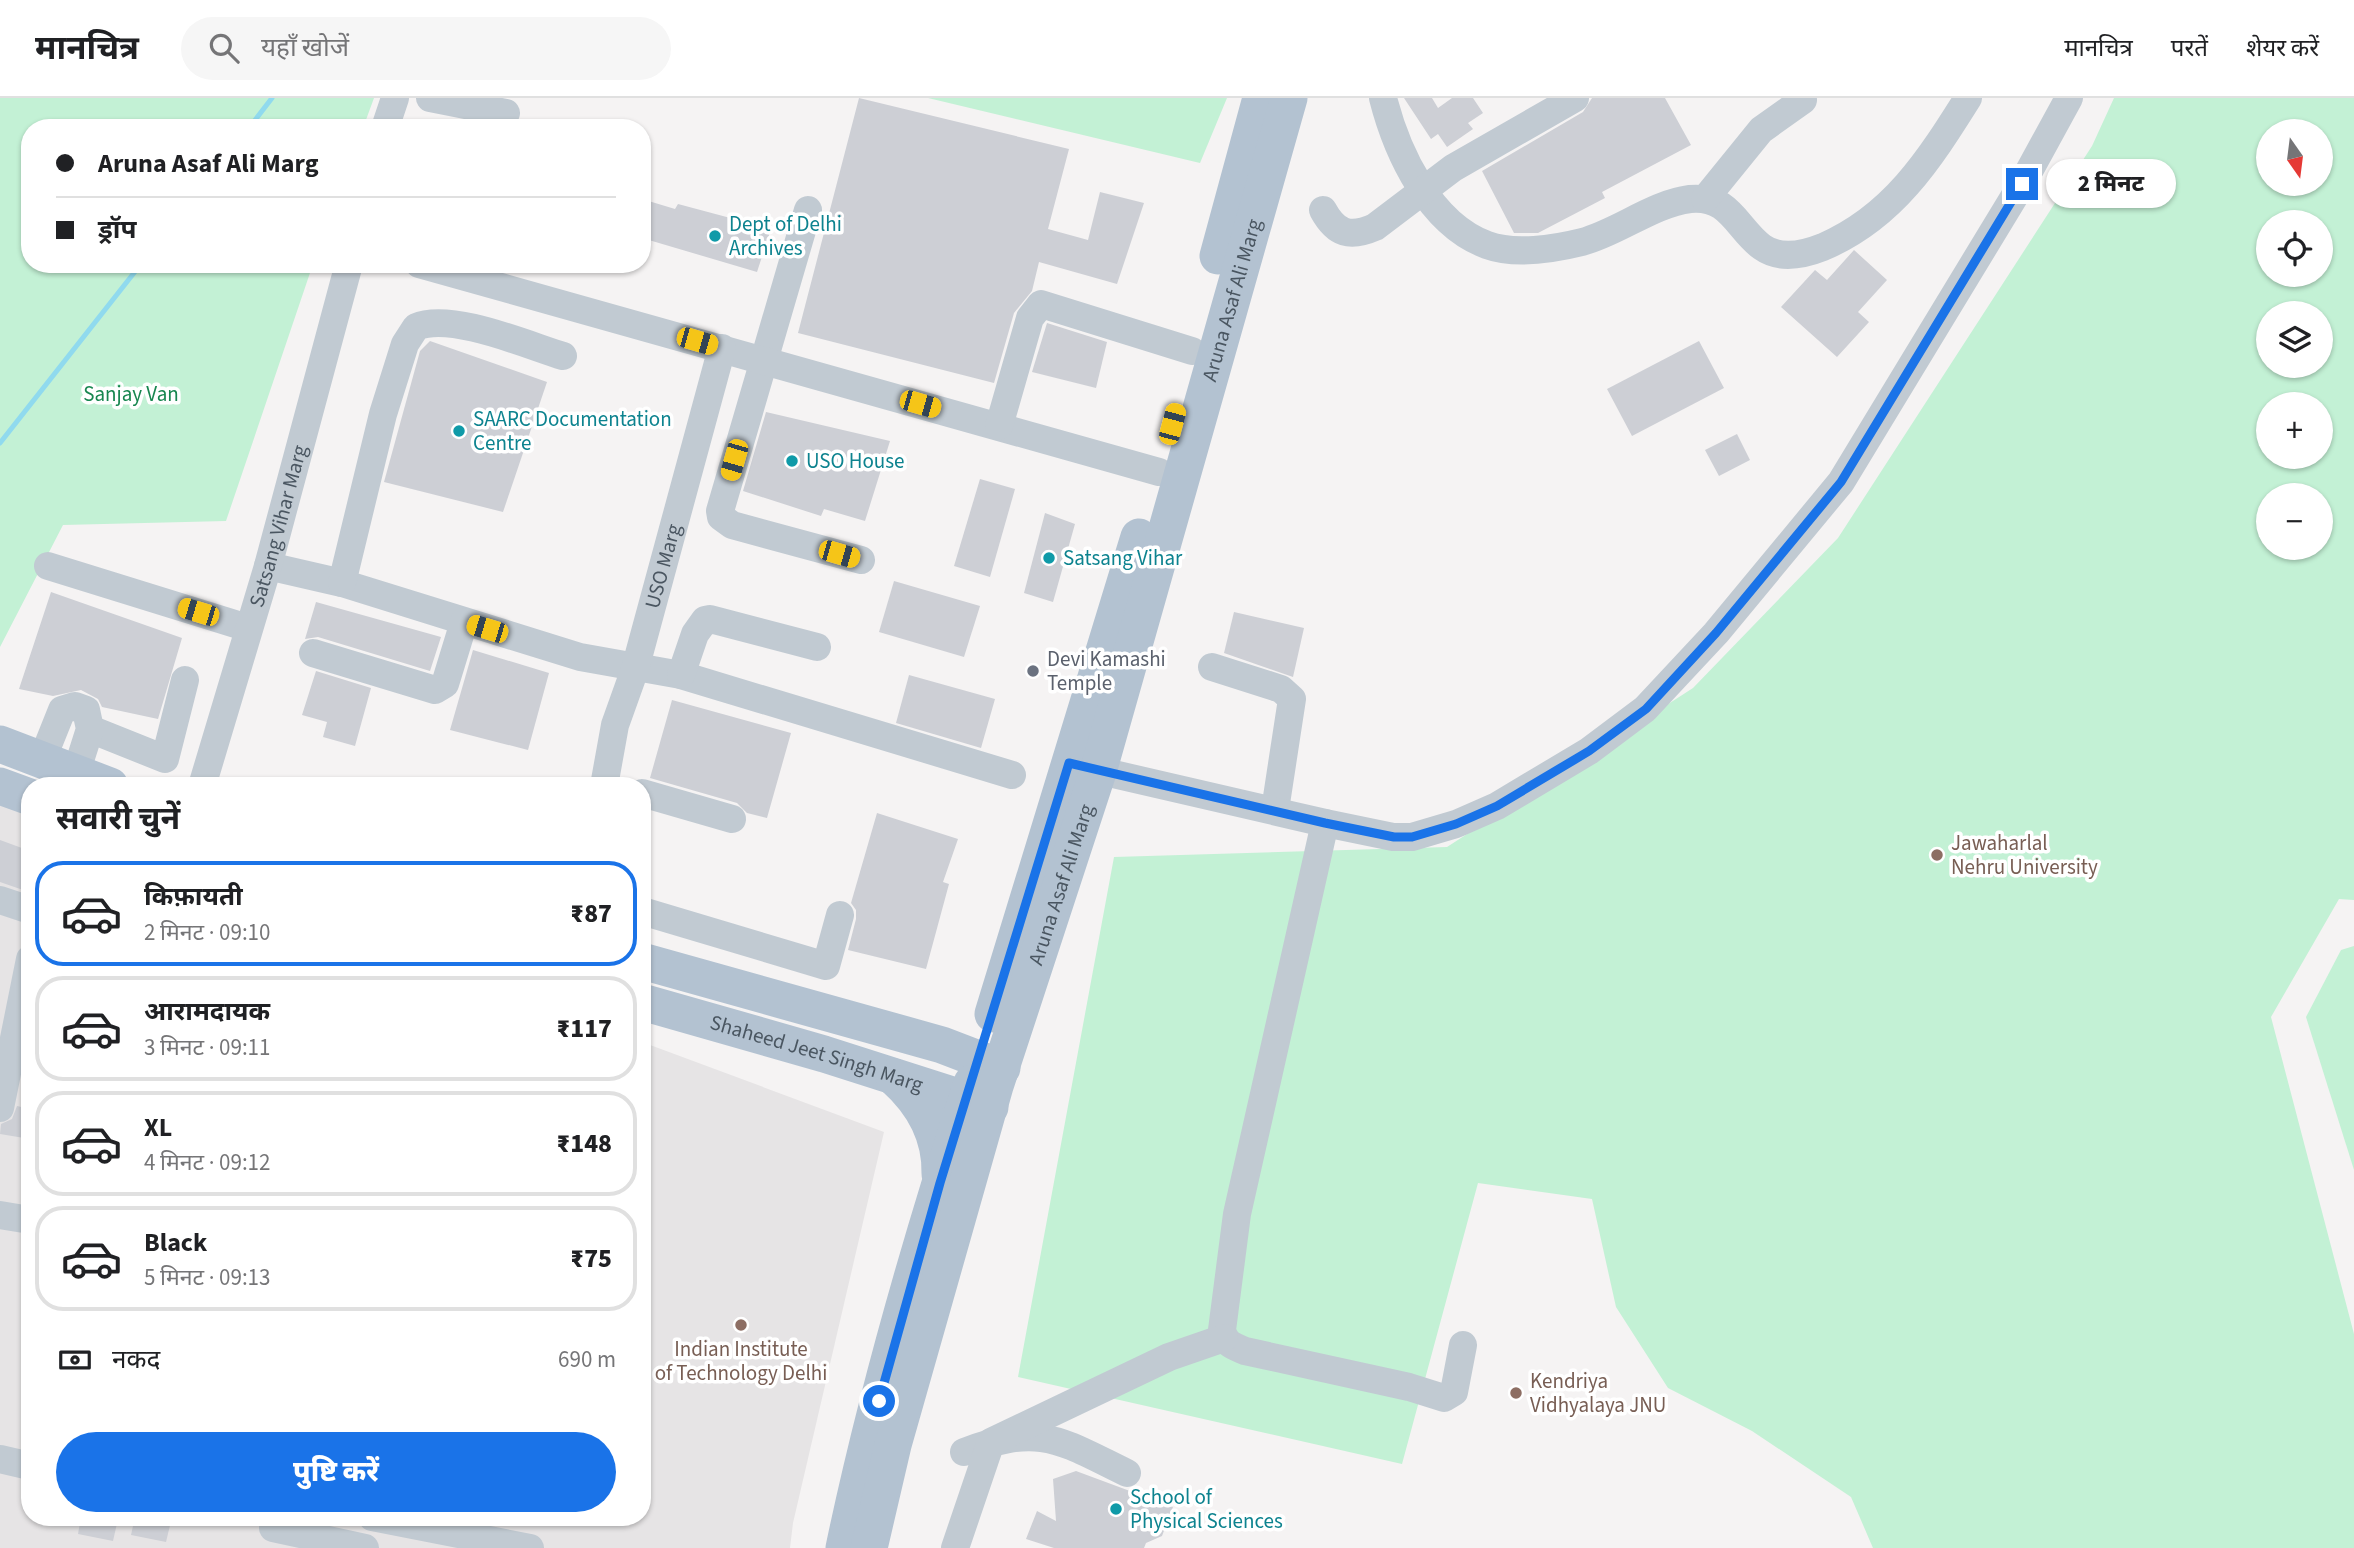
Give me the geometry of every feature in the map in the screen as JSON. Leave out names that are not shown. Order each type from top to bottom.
[{"type":"main road","name":"Aruna Asaf Ali Marg","points":[[1084,768],[1159,472],[1261,98]]},
{"type":"main road","name":"Aruna Asaf Ali Marg","points":[[869,1548],[978,1103],[1084,768],[1289,98]]},
{"type":"main road","points":[[0,744],[86,777]]},
{"type":"main road","points":[[0,786],[21,794]]},
{"type":"main road","name":"Shaheed Jeet Singh Marg","points":[[651,964],[942,1045],[990,1064]]},
{"type":"main road","name":"Shaheed Jeet Singh Marg","points":[[651,1005],[824,1054],[978,1103]]},
{"type":"main road","points":[[894,1077],[915,1098],[930,1124],[939,1153],[940,1183]]},
{"type":"main road","name":"Aruna Asaf Ali Marg","points":[[844,1548],[885,1377],[940,1183],[978,1103]]},
{"type":"street","points":[[388,119],[395,98]]},
{"type":"street","points":[[430,98],[506,113]]},
{"type":"street","points":[[1383,98],[1399,149],[1424,189],[1455,227],[1489,246],[1510,249],[1583,242],[1663,207],[1689,199],[1705,199],[1738,219],[1759,244],[1771,253],[1791,255],[1811,252],[1853,233],[1893,203],[1914,181],[1968,98]]},
{"type":"street","points":[[1323,210],[1339,231],[1353,235],[1375,227],[1533,109],[1575,98]]},
{"type":"street","points":[[1084,768],[1394,837],[1427,834],[1447,827],[1497,806],[1566,765],[1646,709],[1716,633],[1841,482],[2022,184],[2070,98]]},
{"type":"street","points":[[1705,199],[1761,130],[1803,100]]},
{"type":"street","points":[[808,210],[762,359],[720,510],[721,517],[732,525],[861,560]]},
{"type":"street","name":"Satsang Vihar Marg","points":[[206,777],[268,566],[347,273]]},
{"type":"street","points":[[451,273],[1159,472]]},
{"type":"street","points":[[999,426],[1030,318],[1041,304],[1192,351]]},
{"type":"street","points":[[342,583],[383,414],[405,344],[416,327],[440,322],[563,356]]},
{"type":"street","name":"USO Marg","points":[[610,777],[614,725],[635,669],[722,348]]},
{"type":"street","points":[[48,566],[248,628]]},
{"type":"street","points":[[268,566],[342,583],[580,657],[635,669],[681,675],[1012,775]]},
{"type":"street","points":[[681,675],[695,634],[705,620],[710,619],[817,647]]},
{"type":"street","points":[[313,653],[435,690],[445,684],[464,622]]},
{"type":"street","points":[[1212,667],[1281,689],[1292,699],[1275,810]]},
{"type":"street","points":[[90,729],[165,759],[186,680]]},
{"type":"street","points":[[42,760],[62,710],[75,706],[86,710],[90,729],[76,773]]},
{"type":"street","points":[[651,796],[732,819]]},
{"type":"street","points":[[1325,823],[1237,1214],[1222,1330],[1224,1338],[1231,1346],[1245,1351],[1409,1387],[1444,1398],[1454,1392],[1463,1345]]},
{"type":"street","points":[[0,900],[21,908]]},
{"type":"street","points":[[651,914],[826,966],[840,915]]},
{"type":"street","points":[[0,920],[21,928]]},
{"type":"street","points":[[0,1108],[21,1004]]},
{"type":"street","points":[[0,1214],[21,1218]]},
{"type":"street","points":[[964,1452],[991,1442],[1169,1357],[1224,1338]]},
{"type":"street","points":[[991,1442],[1054,1438],[1127,1473]]},
{"type":"street","points":[[955,1548],[991,1442]]},
{"type":"street","points":[[0,1459],[21,1464]]},
{"type":"street","points":[[272,1526],[365,1548]]},
{"type":"street","points":[[466,1526],[530,1548]]},
{"type":"shaded area","name":"Indian Institute of Technology Delhi","points":[[0,803],[21,811],[21,1526],[651,1526],[651,1045],[884,1132],[793,1523],[790,1548],[0,1548]]},
{"type":"green space","name":"Sanjay Van","points":[[0,98],[374,98],[366,119],[21,119],[21,273],[310,273],[226,521],[63,525],[0,647]]},
{"type":"green space","points":[[928,98],[1227,98],[1200,163]]},
{"type":"green space","name":"Jawaharlal Nehru University","points":[[2114,98],[2354,98],[2354,900],[2339,899],[2271,1017],[2354,1334],[2354,1548],[1873,1548],[1851,1497],[1752,1431],[1668,1388],[1616,1307],[1592,1199],[1478,1183],[1402,1464],[1018,1377],[1114,857],[1447,847],[1693,688],[1838,538],[2092,146]]},
{"type":"green space","points":[[2354,946],[2354,1170],[2306,1017],[2341,950]]},
{"type":"building","points":[[859,98],[1069,149],[1048,229],[1088,240],[1100,192],[1144,203],[1117,284],[1039,262],[1032,291],[1014,313],[994,383],[798,333]]},
{"type":"building","points":[[1404,98],[1432,98],[1438,108],[1452,98],[1473,98],[1483,113],[1468,123],[1473,129],[1447,147],[1438,134],[1431,139]]},
{"type":"building","points":[[1592,98],[1665,98],[1691,145],[1602,192],[1605,198],[1538,233],[1514,233],[1482,171],[1583,112]]},
{"type":"building","name":"Dept of Delhi Archives","points":[[651,202],[675,209],[678,204],[771,229],[757,272],[651,241]]},
{"type":"building","points":[[1854,250],[1887,280],[1858,312],[1869,322],[1837,357],[1781,307],[1815,270],[1827,280]]},
{"type":"building","points":[[1047,323],[1107,342],[1096,388],[1032,372]]},
{"type":"building","name":"SAARC Documentation Centre","points":[[430,341],[547,382],[503,512],[384,482],[420,351]]},
{"type":"building","points":[[1699,341],[1724,388],[1632,436],[1607,389]]},
{"type":"building","name":"USO House","points":[[766,412],[890,441],[865,521],[824,509],[821,516],[743,491]]},
{"type":"building","points":[[1737,434],[1750,460],[1719,476],[1705,450]]},
{"type":"building","points":[[980,479],[1015,489],[990,577],[954,566]]},
{"type":"building","name":"Satsang Vihar","points":[[1045,513],[1075,524],[1053,602],[1024,593]]},
{"type":"building","points":[[894,581],[980,606],[964,657],[879,632]]},
{"type":"building","points":[[51,592],[182,638],[158,719],[102,707],[98,699],[81,690],[53,696],[19,689]]},
{"type":"building","points":[[316,602],[441,637],[430,671],[318,637],[305,639]]},
{"type":"building","points":[[1234,612],[1304,628],[1293,677],[1224,653]]},
{"type":"building","points":[[473,650],[549,673],[528,750],[450,730]]},
{"type":"building","points":[[316,671],[371,688],[355,746],[323,737],[327,722],[302,715]]},
{"type":"building","points":[[909,675],[995,699],[981,748],[896,723]]},
{"type":"building","points":[[672,700],[791,733],[767,818],[747,813],[737,803],[650,777]]},
{"type":"building","points":[[877,813],[958,839],[943,882],[949,884],[926,969],[848,950],[856,919],[856,910],[851,903]]},
{"type":"building","points":[[0,840],[21,848],[21,889],[0,882]]},
{"type":"building","points":[[17,1106],[21,1107],[21,1138],[0,1134],[1,1124],[12,1119]]},
{"type":"building","name":"School of Physical Sciences","points":[[1076,1471],[1173,1507],[1162,1536],[1146,1543],[1144,1548],[1054,1548],[1026,1539],[1037,1511],[1056,1521],[1053,1479]]},
{"type":"building","points":[[79,1526],[116,1526],[113,1541],[78,1534]]},
{"type":"building","points":[[133,1526],[170,1526],[166,1542],[131,1535]]},
{"type":"waterway","points":[[256,119],[272,98]]},
{"type":"waterway","points":[[0,443],[134,273]]},
{"type":"place","name":"Dept of Delhi Archives","points":[[715,236]]},
{"type":"place","name":"SAARC Documentation Centre","points":[[459,431]]},
{"type":"place","name":"USO House","points":[[792,461]]},
{"type":"place","name":"Satsang Vihar","points":[[1049,558]]},
{"type":"place","name":"Devi Kamashi Temple","points":[[1033,671]]},
{"type":"place","name":"Jawaharlal Nehru University","points":[[1937,855]]},
{"type":"place","name":"Indian Institute of Technology Delhi","points":[[741,1325]]},
{"type":"place","name":"Kendriya Vidhyalaya JNU","points":[[1516,1393]]},
{"type":"place","name":"School of Physical Sciences","points":[[1116,1509]]},
{"type":"route","points":[[879,1401],[940,1183],[1069,763],[1098,772],[1325,823],[1394,837],[1412,837],[1456,824],[1497,806],[1589,751],[1646,709],[1716,633],[1841,482],[2022,184]]}]
